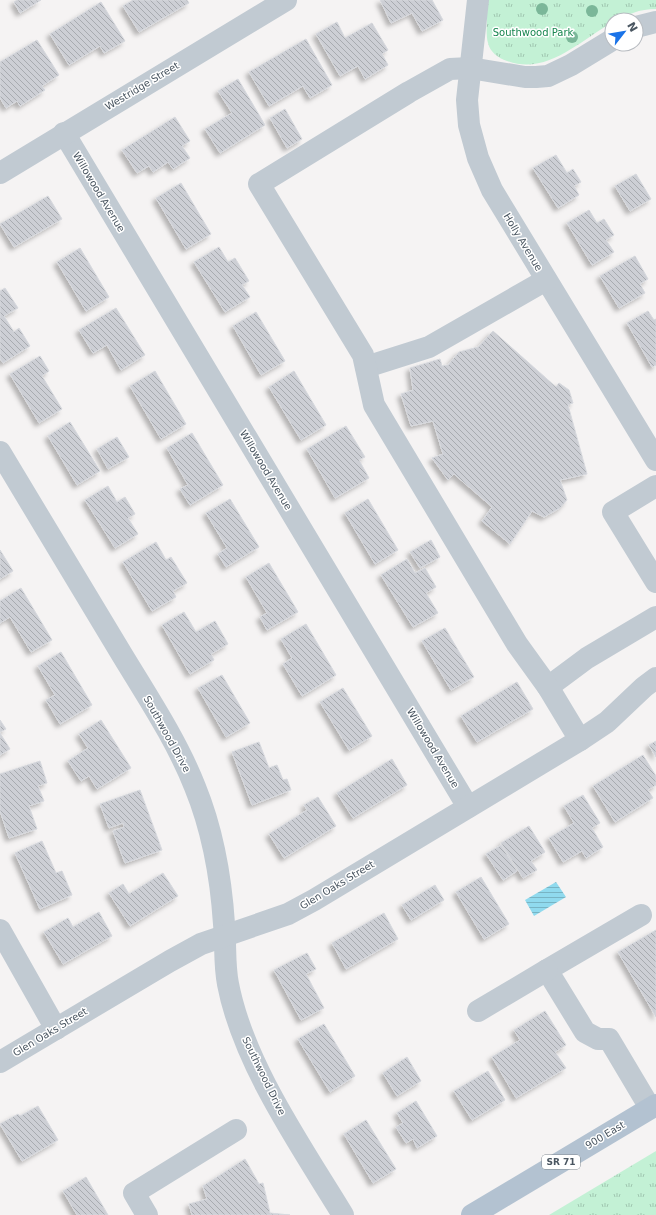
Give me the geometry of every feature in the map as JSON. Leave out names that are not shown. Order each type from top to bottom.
[{"type":"main road","name":"900 East","points":[[472,1215],[653,1107]]},
{"type":"street","name":"Westridge Street","points":[[0,173],[286,0]]},
{"type":"street","name":"Holly Avenue","points":[[478,0],[467,107],[469,125],[478,158],[492,190],[656,460]]},
{"type":"street","points":[[644,25],[656,22]]},
{"type":"street","points":[[580,740],[548,687],[517,644],[374,405],[363,355],[259,184],[408,92],[450,69],[470,68],[536,78],[548,76],[571,65],[604,45]]},
{"type":"street","name":"Willowood Avenue","points":[[64,133],[468,807]]},
{"type":"street","points":[[366,367],[430,347],[546,280]]},
{"type":"street","name":"Southwood Drive","points":[[0,452],[133,673],[181,756],[196,788],[211,835],[222,893],[227,982],[234,1010],[250,1052],[276,1105],[343,1215]]},
{"type":"street","points":[[656,486],[613,512],[656,582]]},
{"type":"street","points":[[548,687],[587,658],[656,617]]},
{"type":"street","name":"Glen Oaks Street","points":[[0,1062],[201,944],[288,914],[314,900],[580,740],[607,722],[644,687],[656,678]]},
{"type":"street","points":[[478,1012],[641,915]]},
{"type":"street","points":[[0,930],[56,1028]]},
{"type":"street","points":[[547,970],[585,1032],[598,1039],[610,1039],[653,1107]]},
{"type":"street","points":[[147,1215],[134,1193],[236,1130]]},
{"type":"green space","name":"Southwood Park","points":[[487,0],[656,0],[656,9],[647,9],[636,12],[604,12],[604,28],[562,54],[536,64],[522,64],[504,60],[495,54],[491,49],[488,43]]},
{"type":"green space","points":[[656,1151],[656,1215],[549,1215]]},
{"type":"water","points":[[556,882],[566,897],[534,916],[525,900]]},
{"type":"building","points":[[17,0],[41,0],[20,13],[14,2]]},
{"type":"building","points":[[133,0],[187,0],[189,3],[139,32],[123,6]]},
{"type":"building","points":[[380,0],[432,0],[443,20],[422,31],[412,13],[391,23]]},
{"type":"building","points":[[101,2],[125,41],[104,53],[100,46],[69,65],[50,34]]},
{"type":"building","points":[[337,22],[345,38],[372,23],[388,50],[382,54],[388,65],[365,79],[358,66],[340,76],[316,34]]},
{"type":"building","points":[[306,39],[332,85],[310,98],[303,86],[269,106],[249,72]]},
{"type":"building","points":[[37,40],[59,75],[42,86],[45,90],[20,106],[17,101],[6,108],[0,98],[0,62]]},
{"type":"building","points":[[238,79],[265,125],[220,153],[205,129],[232,113],[218,91]]},
{"type":"building","points":[[285,109],[302,139],[287,148],[270,118]]},
{"type":"building","points":[[175,117],[190,141],[182,146],[190,158],[173,169],[168,162],[153,172],[149,166],[137,173],[122,150]]},
{"type":"building","points":[[556,155],[567,173],[573,169],[581,182],[574,186],[579,195],[558,208],[533,168]]},
{"type":"building","points":[[636,174],[651,199],[630,211],[615,186]]},
{"type":"building","points":[[181,183],[211,234],[186,249],[156,198]]},
{"type":"building","points":[[48,196],[62,219],[14,247],[0,224]]},
{"type":"building","points":[[589,210],[597,223],[604,219],[614,235],[606,240],[614,252],[592,265],[567,223]]},
{"type":"building","points":[[219,247],[228,262],[235,258],[249,281],[242,285],[250,297],[225,312],[194,262]]},
{"type":"building","points":[[80,248],[109,297],[86,311],[57,262]]},
{"type":"building","points":[[635,256],[648,279],[640,284],[645,293],[619,308],[600,276]]},
{"type":"building","points":[[5,288],[18,308],[4,316],[14,332],[19,328],[30,346],[3,363],[0,359],[0,291]]},
{"type":"building","points":[[116,308],[145,355],[121,370],[107,345],[93,353],[79,330]]},
{"type":"building","points":[[648,311],[654,320],[656,319],[656,365],[652,367],[627,323]]},
{"type":"building","points":[[256,312],[285,361],[261,375],[233,326]]},
{"type":"building","points":[[493,331],[556,387],[559,383],[569,390],[573,403],[568,405],[587,474],[560,480],[567,500],[560,508],[544,517],[532,511],[510,544],[482,521],[492,507],[454,474],[448,480],[432,458],[443,454],[433,421],[411,426],[401,394],[413,390],[410,368],[440,359],[442,366],[448,365],[459,352],[478,347]]},
{"type":"building","points":[[40,356],[49,371],[42,376],[62,409],[39,423],[10,374]]},
{"type":"building","points":[[155,371],[186,424],[161,439],[130,386]]},
{"type":"building","points":[[294,371],[326,425],[301,440],[269,387]]},
{"type":"building","points":[[70,422],[100,471],[77,485],[48,436]]},
{"type":"building","points":[[346,426],[365,457],[359,460],[369,478],[335,498],[307,449]]},
{"type":"building","points":[[192,433],[223,485],[190,505],[180,489],[188,485],[167,448]]},
{"type":"building","points":[[117,437],[129,457],[108,469],[97,449]]},
{"type":"building","points":[[108,486],[117,502],[125,497],[135,514],[128,518],[138,534],[115,548],[85,500]]},
{"type":"building","points":[[230,499],[259,547],[226,567],[218,554],[227,548],[206,513]]},
{"type":"building","points":[[368,499],[398,550],[375,564],[345,513]]},
{"type":"building","points":[[431,540],[440,557],[420,568],[410,552]]},
{"type":"building","points":[[156,542],[166,560],[171,557],[187,583],[173,591],[176,597],[152,611],[123,562]]},
{"type":"building","points":[[0,550],[13,571],[0,579]]},
{"type":"building","points":[[407,559],[415,573],[425,568],[436,587],[426,593],[438,613],[413,627],[381,575]]},
{"type":"building","points":[[269,563],[298,612],[267,630],[260,617],[267,613],[246,577]]},
{"type":"building","points":[[21,588],[52,640],[31,652],[10,617],[0,623],[0,601]]},
{"type":"building","points":[[184,612],[196,632],[215,621],[228,644],[211,654],[214,660],[190,674],[162,625]]},
{"type":"building","points":[[306,624],[336,675],[302,696],[283,664],[292,658],[281,639]]},
{"type":"building","points":[[445,628],[474,677],[451,690],[422,641]]},
{"type":"building","points":[[61,652],[92,705],[60,724],[46,700],[55,695],[38,666]]},
{"type":"building","points":[[222,675],[250,723],[226,737],[198,688]]},
{"type":"building","points":[[517,682],[533,709],[477,742],[461,716]]},
{"type":"building","points":[[343,688],[372,736],[349,750],[320,702]]},
{"type":"building","points":[[0,720],[6,729],[0,732]]},
{"type":"building","points":[[101,720],[131,768],[97,789],[89,776],[81,781],[68,761],[88,748],[79,734]]},
{"type":"building","points":[[0,733],[10,749],[0,755]]},
{"type":"building","points":[[656,741],[656,757],[649,745]]},
{"type":"building","points":[[259,742],[269,768],[277,765],[283,780],[287,779],[291,790],[252,805],[232,752]]},
{"type":"building","points":[[643,755],[656,776],[656,785],[648,790],[653,798],[615,822],[593,786]]},
{"type":"building","points":[[392,759],[407,785],[353,818],[337,793]]},
{"type":"building","points":[[40,761],[47,783],[38,786],[44,801],[29,806],[37,829],[9,838],[0,811],[0,774]]},
{"type":"building","points":[[140,790],[162,850],[125,863],[113,831],[124,827],[123,823],[109,828],[100,804]]},
{"type":"building","points":[[583,795],[600,823],[592,828],[603,847],[586,858],[582,851],[563,862],[549,838],[574,823],[564,806]]},
{"type":"building","points":[[318,797],[336,826],[284,858],[269,834],[307,810],[304,805]]},
{"type":"building","points":[[529,826],[545,852],[531,861],[537,870],[523,878],[501,843]]},
{"type":"building","points":[[42,841],[56,873],[62,871],[72,895],[40,909],[15,853]]},
{"type":"building","points":[[501,845],[517,871],[503,880],[486,854]]},
{"type":"building","points":[[163,873],[178,896],[130,926],[109,893],[123,884],[129,894]]},
{"type":"building","points":[[481,877],[509,924],[484,939],[456,892]]},
{"type":"building","points":[[435,885],[444,900],[411,920],[402,905]]},
{"type":"building","points":[[99,912],[112,936],[63,964],[44,932],[68,918],[73,927]]},
{"type":"building","points":[[384,913],[398,939],[346,969],[332,943]]},
{"type":"building","points":[[656,930],[656,1017],[618,952]]},
{"type":"building","points":[[307,953],[316,969],[306,974],[324,1008],[301,1020],[274,970]]},
{"type":"building","points":[[545,1011],[566,1045],[555,1052],[566,1068],[516,1098],[492,1057],[520,1040],[514,1030]]},
{"type":"building","points":[[324,1024],[355,1076],[330,1092],[298,1039]]},
{"type":"building","points":[[407,1057],[421,1081],[397,1096],[383,1073]]},
{"type":"building","points":[[488,1071],[505,1100],[472,1120],[454,1091]]},
{"type":"building","points":[[416,1101],[437,1136],[417,1148],[413,1139],[406,1143],[396,1127],[403,1123],[397,1113]]},
{"type":"building","points":[[38,1106],[58,1140],[22,1161],[0,1124],[18,1114],[20,1116]]},
{"type":"building","points":[[366,1120],[396,1169],[373,1183],[344,1134]]},
{"type":"building","points":[[245,1159],[259,1184],[263,1183],[270,1213],[290,1215],[192,1215],[189,1204],[207,1199],[203,1186]]},
{"type":"building","points":[[86,1177],[108,1215],[77,1215],[63,1191]]}]
